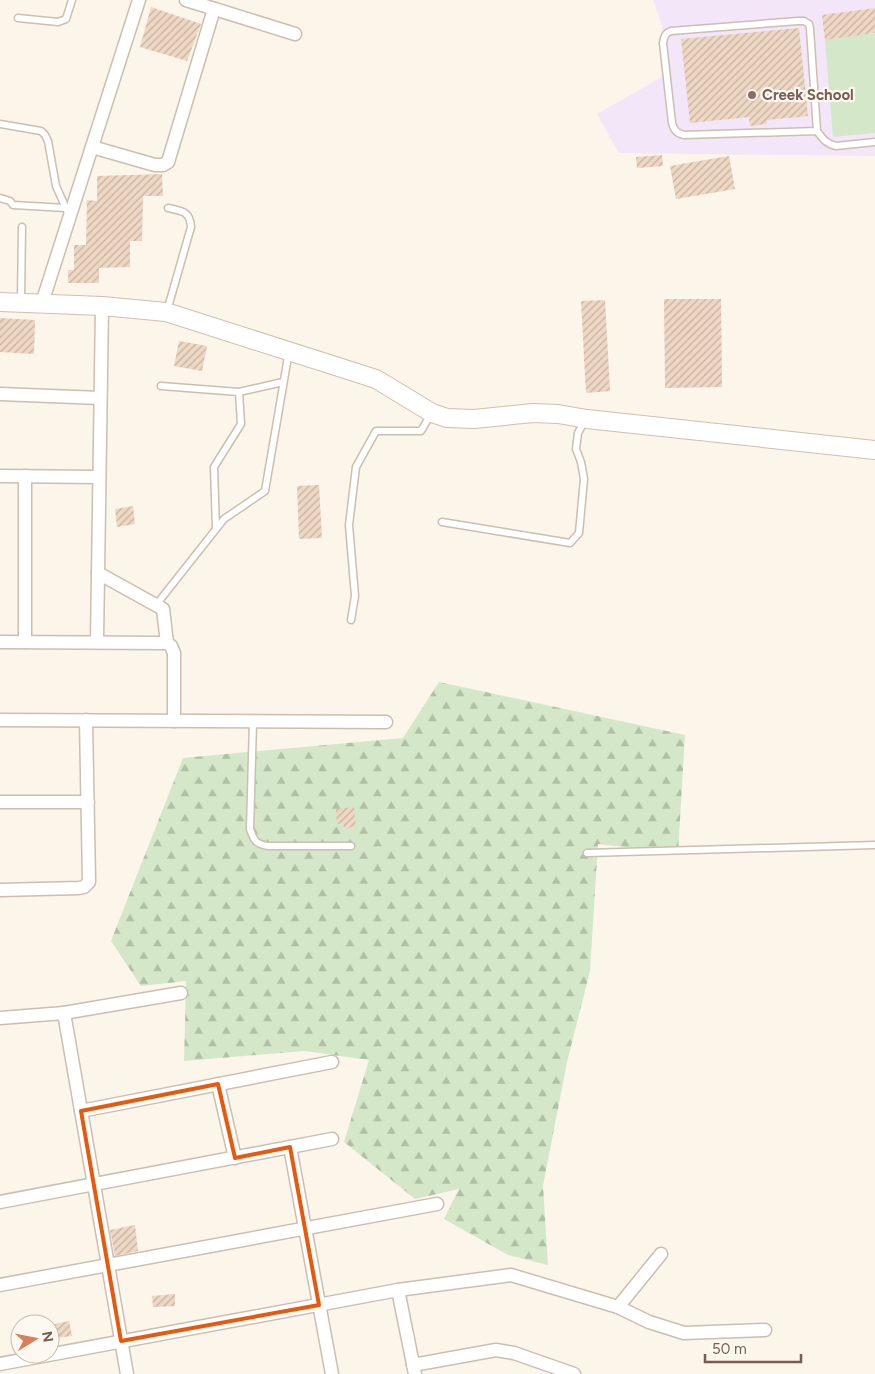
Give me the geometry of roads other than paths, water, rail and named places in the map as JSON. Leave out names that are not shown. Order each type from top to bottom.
[{"type":"street","points":[[42,303],[68,213],[92,147],[139,0]]},
{"type":"street","points":[[186,0],[295,34]]},
{"type":"street","points":[[92,147],[155,165],[163,165],[168,162],[214,9]]},
{"type":"street","points":[[0,302],[102,306],[166,312],[376,379],[432,413],[447,418],[459,419],[533,413],[558,414],[586,419],[875,450]]},
{"type":"street","points":[[97,642],[102,306]]},
{"type":"street","points":[[0,394],[100,398]]},
{"type":"street","points":[[0,476],[99,477]]},
{"type":"street","points":[[24,476],[25,642]]},
{"type":"street","points":[[98,573],[163,609],[167,642]]},
{"type":"street","points":[[0,642],[167,642],[172,646],[174,653],[174,721]]},
{"type":"street","points":[[0,720],[386,722]]},
{"type":"street","points":[[0,890],[84,887],[89,882],[86,720]]},
{"type":"street","points":[[0,802],[88,802]]},
{"type":"street","points":[[0,1018],[64,1013],[181,993]]},
{"type":"street","points":[[64,1013],[127,1374]]},
{"type":"street","points":[[81,1110],[332,1062]]},
{"type":"street","points":[[218,1084],[235,1158]]},
{"type":"street","points":[[0,1202],[332,1139]]},
{"type":"street","points":[[290,1147],[332,1374]]},
{"type":"street","points":[[0,1284],[437,1204]]},
{"type":"street","points":[[618,1307],[661,1254]]},
{"type":"street","points":[[0,1364],[398,1290],[511,1274],[618,1307],[648,1322],[684,1333],[765,1330]]},
{"type":"street","points":[[398,1290],[414,1369],[496,1350],[505,1351],[574,1374]]},
{"type":"lane","points":[[18,18],[58,22],[66,19],[72,0]]},
{"type":"lane","points":[[817,131],[678,134],[674,130],[672,123],[663,44],[664,37],[668,32],[672,31],[798,21],[809,24],[817,131],[826,143],[836,146],[875,142]]},
{"type":"lane","points":[[0,124],[40,131],[45,135],[56,186],[68,213]]},
{"type":"lane","points":[[0,198],[10,200],[13,205],[68,213]]},
{"type":"lane","points":[[166,312],[192,228],[191,219],[184,211],[168,208]]},
{"type":"lane","points":[[21,302],[22,227]]},
{"type":"lane","points":[[156,605],[224,519],[265,491],[289,350]]},
{"type":"lane","points":[[161,386],[239,392],[283,382]]},
{"type":"lane","points":[[216,529],[214,467],[241,424],[239,392]]},
{"type":"lane","points":[[351,620],[355,596],[349,525],[356,467],[376,431],[421,431],[432,413]]},
{"type":"lane","points":[[442,522],[570,543],[579,533],[584,479],[576,449],[578,433],[586,419]]},
{"type":"lane","points":[[253,722],[250,829],[253,838],[260,844],[268,846],[351,846]]},
{"type":"lane","points":[[587,853],[875,845]]},
{"type":"place","name":"Creek School","points":[[752,95]]}]
